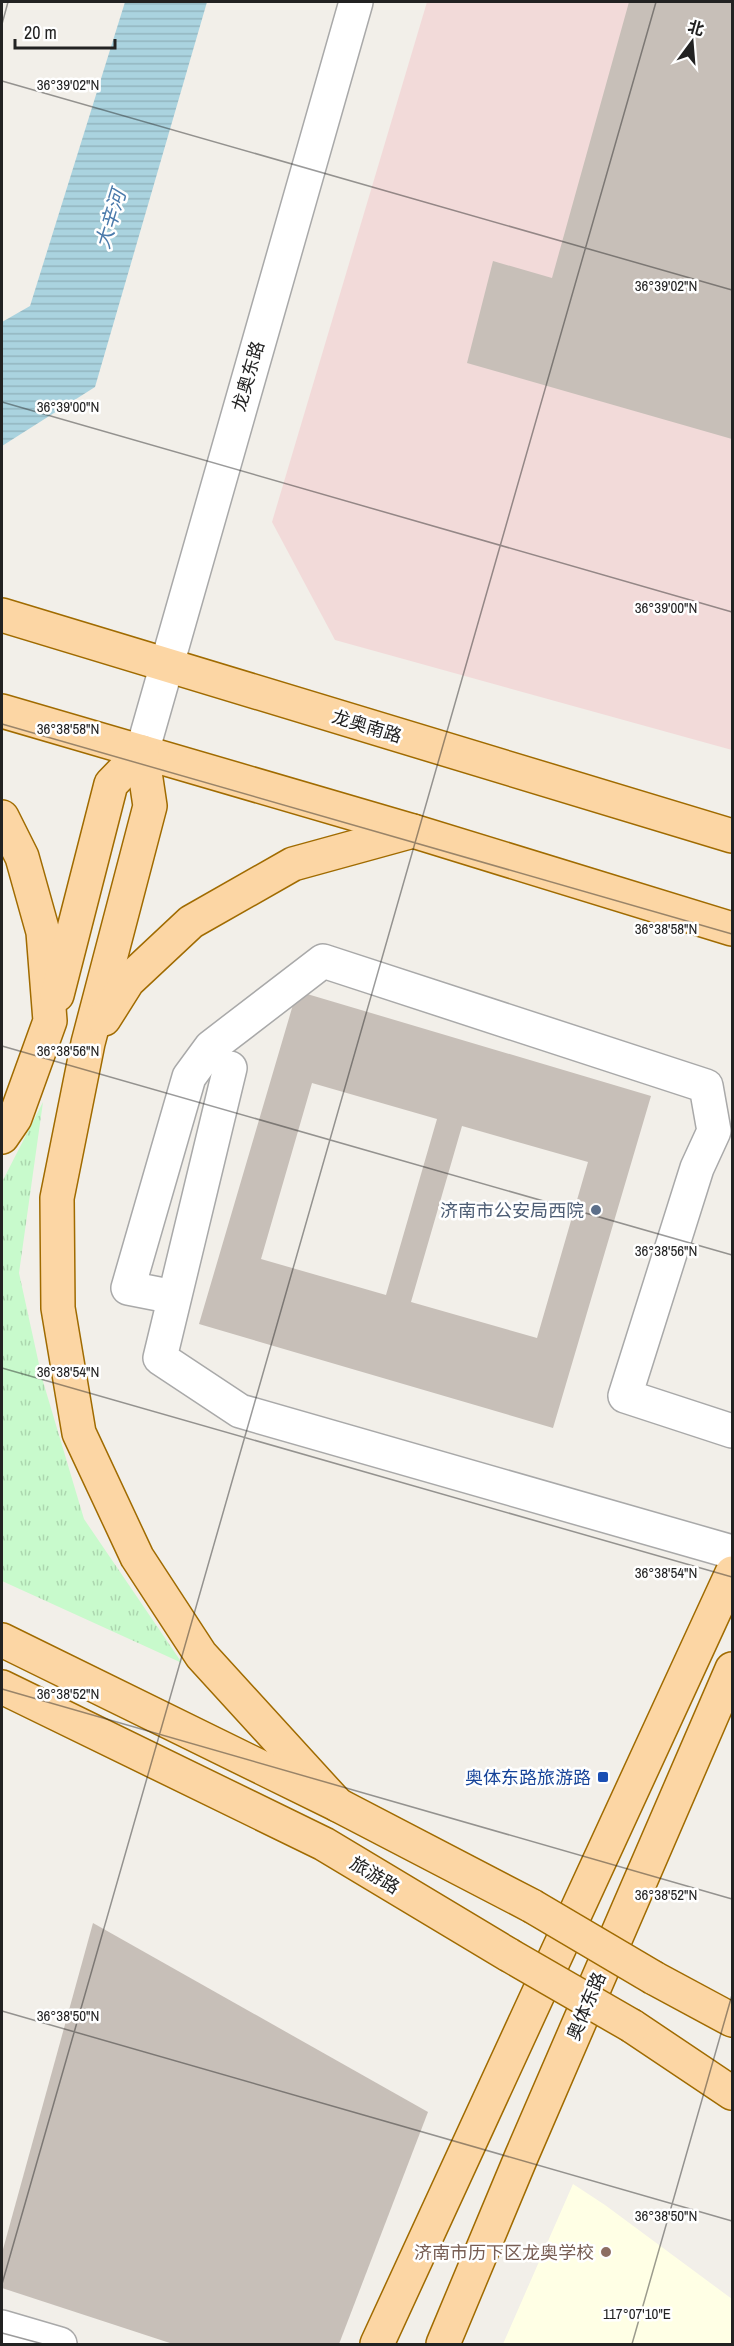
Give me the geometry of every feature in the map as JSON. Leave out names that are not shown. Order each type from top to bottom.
[{"type":"main road","name":"龙奥南路","points":[[2,615],[732,836]]},
{"type":"main road","points":[[2,711],[413,831],[732,930]]},
{"type":"main road","points":[[2,1137],[15,1118],[50,1022],[111,784],[142,752]]},
{"type":"main road","points":[[142,752],[150,806],[88,1043],[57,1198],[58,1308],[80,1434],[137,1557],[201,1655],[338,1805]]},
{"type":"main road","points":[[2,817],[22,856],[43,932],[50,1022]]},
{"type":"main road","points":[[88,1043],[128,981],[191,922],[293,864],[413,831]]},
{"type":"main road","points":[[377,2344],[732,1573]]},
{"type":"main road","points":[[2,1640],[338,1805],[532,1906],[654,1978],[732,2020]]},
{"type":"main road","name":"奥体东路","points":[[443,2344],[514,2173],[732,1669]]},
{"type":"main road","name":"旅游路","points":[[2,1687],[324,1844],[633,2026],[732,2092]]},
{"type":"street","name":"龙奥东路","points":[[142,752],[356,2]]},
{"type":"street","points":[[174,1297],[128,1288],[189,1077],[211,1047],[323,961],[705,1086],[714,1131],[697,1168],[625,1396],[732,1431]]},
{"type":"street","points":[[231,1068],[160,1358],[240,1411],[732,1552]]},
{"type":"street","points":[[2,2327],[60,2344]]},
{"type":"shaded area","points":[[427,2],[732,2],[732,750],[335,640],[272,522]]},
{"type":"shaded area","name":"济南市历下区龙奥学校","points":[[573,2184],[732,2299],[732,2344],[503,2344]]},
{"type":"green space","points":[[43,1102],[19,1273],[42,1378],[84,1519],[182,1663],[2,1581],[2,1182]]},
{"type":"water","name":"大辛河","points":[[125,2],[207,2],[95,387],[2,446],[2,322],[30,306]]},
{"type":"building","points":[[629,2],[732,2],[732,439],[467,363],[493,261],[552,278]]},
{"type":"building","name":"济南市公安局西院","points":[[297,991],[651,1096],[553,1428],[199,1324]],"holes":[[[312,1083],[437,1119],[386,1295],[261,1259]],[[462,1126],[588,1162],[537,1338],[411,1302]]]},
{"type":"building","points":[[93,1923],[428,2112],[339,2344],[173,2344],[2,2288],[2,2253]]},
{"type":"place","name":"济南市公安局西院","points":[[596,1210]]},
{"type":"place","name":"奥体东路旅游路","points":[[603,1777]]},
{"type":"place","name":"济南市历下区龙奥学校","points":[[606,2252]]}]
